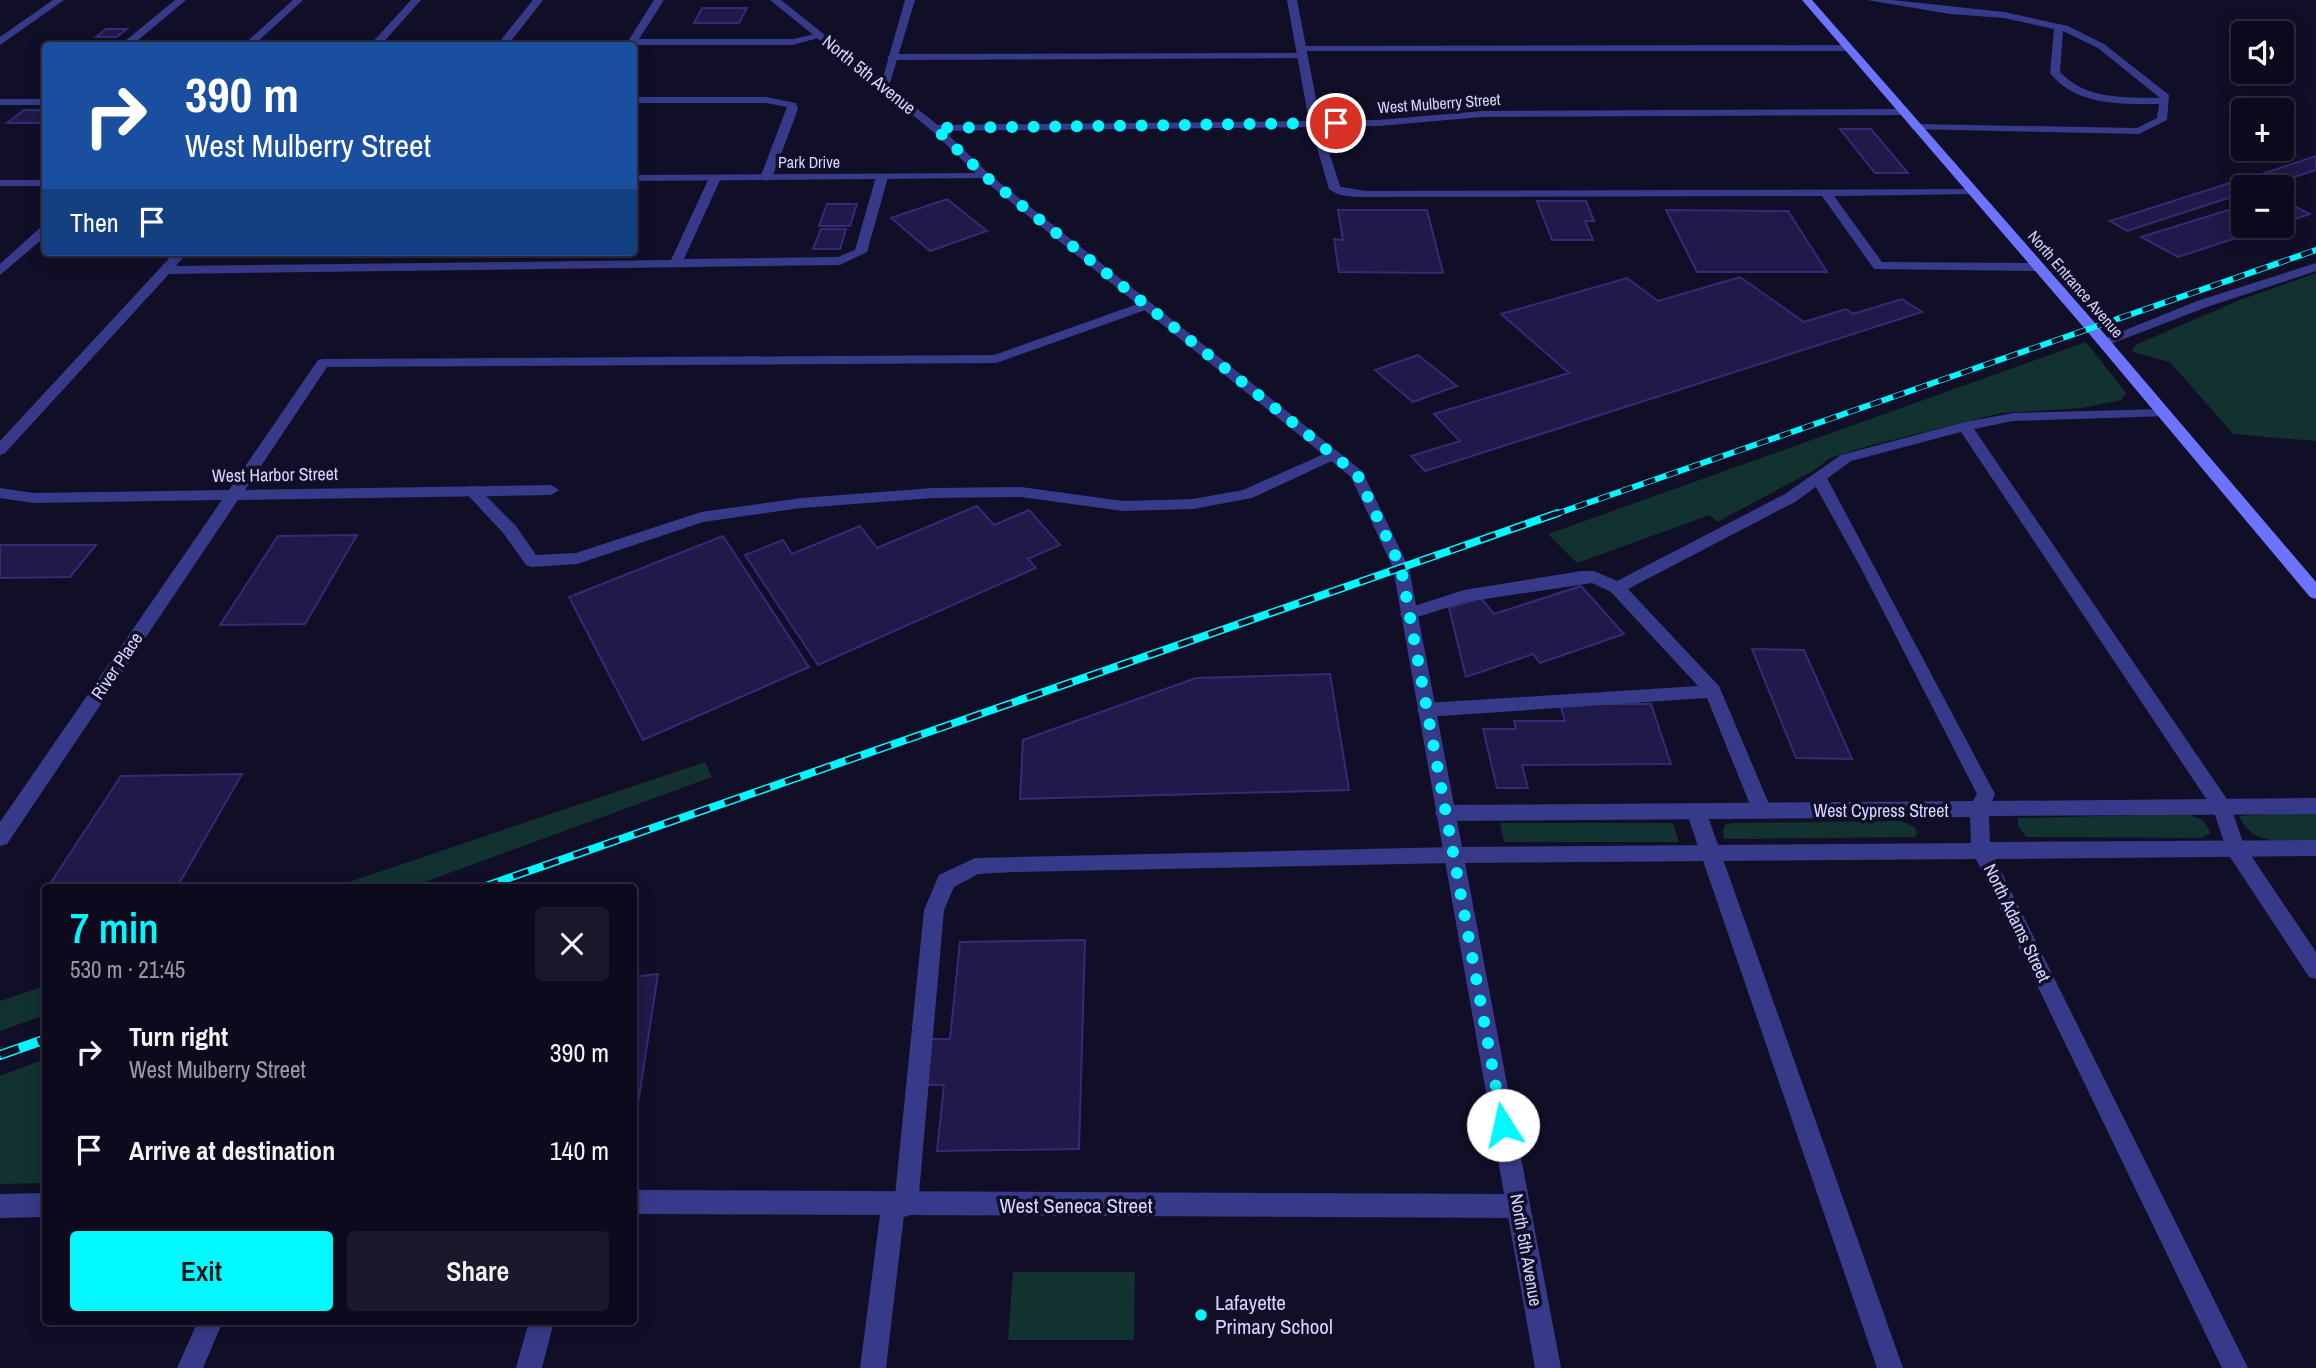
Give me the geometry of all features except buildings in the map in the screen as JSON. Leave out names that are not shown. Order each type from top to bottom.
[{"type":"main road","name":"North Entrance Avenue","points":[[1807,0],[2316,593]]},
{"type":"street","points":[[0,42],[58,0]]},
{"type":"street","points":[[129,42],[181,0]]},
{"type":"street","points":[[251,42],[298,0]]},
{"type":"street","points":[[378,42],[416,0]]},
{"type":"street","points":[[504,42],[538,0]]},
{"type":"street","points":[[632,42],[659,0]]},
{"type":"street","name":"North 5th Avenue","points":[[775,0],[935,128],[985,176],[1357,474],[1401,568],[1548,1368]]},
{"type":"street","points":[[884,86],[910,0]]},
{"type":"street","points":[[1292,0],[1315,124],[1335,189],[1347,193],[1973,192]]},
{"type":"street","points":[[1872,0],[1950,12],[2004,15],[2059,27],[2101,46],[2165,97],[2162,120],[2139,131],[1916,127]]},
{"type":"street","points":[[2059,27],[2054,74],[2062,84],[2087,95],[2164,101]]},
{"type":"street","points":[[637,44],[793,42],[820,36]]},
{"type":"street","points":[[892,57],[1848,48]]},
{"type":"street","points":[[637,100],[766,100],[792,105],[793,109],[766,178]]},
{"type":"street","points":[[0,103],[42,102]]},
{"type":"street","name":"West Mulberry Street","points":[[935,128],[1378,123],[1482,114],[1904,112]]},
{"type":"street","name":"Park Drive","points":[[637,178],[985,176]]},
{"type":"street","points":[[166,270],[840,261],[853,257],[864,246],[882,177]]},
{"type":"street","points":[[676,263],[715,178]]},
{"type":"street","points":[[0,183],[42,183]]},
{"type":"street","points":[[1825,192],[1878,265],[2038,267]]},
{"type":"street","points":[[0,271],[42,233]]},
{"type":"street","points":[[0,450],[179,256]]},
{"type":"street","points":[[2103,342],[2202,304],[2316,267]]},
{"type":"street","name":"River Place","points":[[0,838],[323,363],[996,359],[1146,305]]},
{"type":"street","points":[[1617,588],[1747,522],[1819,478],[1846,458],[1965,426],[2013,417],[2164,414]]},
{"type":"street","points":[[1965,426],[2222,807],[2235,848],[2316,970]]},
{"type":"street","points":[[472,491],[510,530],[532,561],[577,558],[701,517],[801,503],[933,493],[1021,492],[1123,506],[1193,504],[1247,494],[1333,455]]},
{"type":"street","name":"North Adams Street","points":[[1819,478],[1870,570],[1986,794],[1979,810],[1981,850],[2235,1368]]},
{"type":"street","name":"West Harbor Street","points":[[0,493],[33,498],[551,490]]},
{"type":"street","points":[[1408,614],[1464,596],[1581,577],[1594,577],[1617,588],[1713,691],[1762,811]]},
{"type":"street","points":[[1426,710],[1571,700],[1644,699],[1713,691]]},
{"type":"street","name":"West Cypress Street","points":[[1445,813],[2316,806]]},
{"type":"street","points":[[1696,811],[1890,1368]]},
{"type":"street","points":[[873,1368],[899,1205],[934,910],[946,881],[975,866],[1453,855],[2316,848]]},
{"type":"street","name":"West Seneca Street","points":[[637,1202],[1518,1206]]},
{"type":"street","points":[[0,1206],[42,1205]]},
{"type":"street","points":[[191,1368],[209,1325]]},
{"type":"street","points":[[528,1368],[541,1325]]},
{"type":"green space","points":[[2316,273],[2316,441],[2233,434],[2170,362],[2132,352],[2135,345],[2240,300]]},
{"type":"green space","points":[[2086,342],[2126,393],[2121,400],[2082,408],[2001,413],[1868,446],[1830,458],[1813,471],[1717,522],[1710,515],[1577,563],[1548,534]]},
{"type":"green space","points":[[705,762],[712,777],[419,884],[343,884]]},
{"type":"green space","points":[[2316,811],[2316,840],[2283,841],[2262,838],[2245,826],[2239,816]]},
{"type":"green space","points":[[2187,814],[2203,820],[2211,833],[2201,838],[2026,837],[2018,826],[2018,818]]},
{"type":"green space","points":[[1900,821],[1915,827],[1915,837],[1724,839],[1723,832],[1725,825],[1733,823]]},
{"type":"green space","points":[[1500,823],[1673,823],[1679,842],[1504,842]]},
{"type":"green space","points":[[42,987],[42,1016],[0,1031],[0,1001]]},
{"type":"green space","points":[[42,1060],[42,1183],[0,1184],[0,1076]]},
{"type":"green space","points":[[1013,1272],[1135,1272],[1134,1340],[1008,1340]]},
{"type":"railway","points":[[1553,515],[2316,250]]},
{"type":"railway","points":[[492,884],[1558,513]]},
{"type":"railway","points":[[0,1055],[42,1040]]},
{"type":"place","name":"Lafayette Primary School","points":[[1201,1315]]},
{"type":"route","points":[[1336,123],[935,128],[985,176],[1357,474],[1401,568],[1503,1125]]}]
